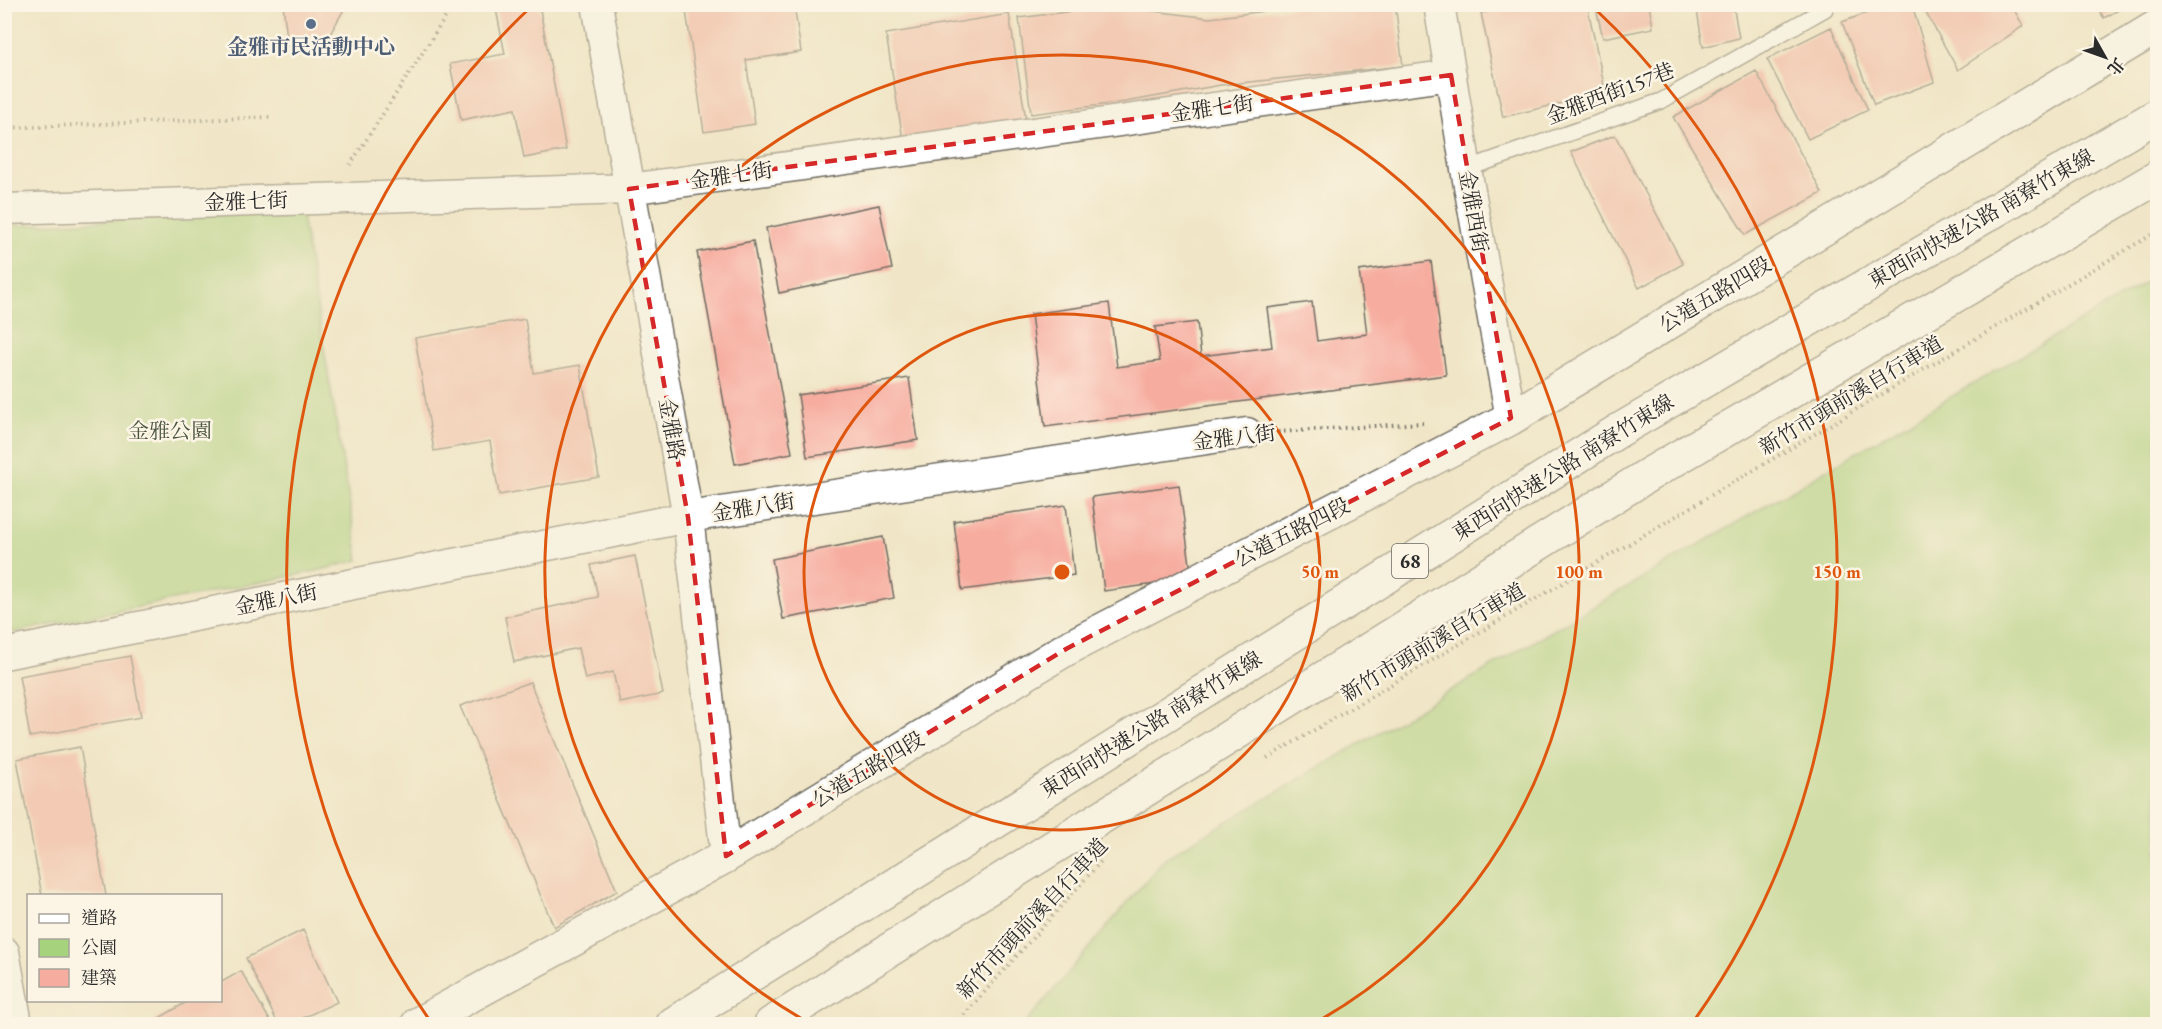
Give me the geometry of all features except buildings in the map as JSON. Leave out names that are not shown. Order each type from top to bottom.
[{"type":"main road","name":"公道五路四段","points":[[418,1024],[726,856],[1066,649],[1511,418],[2157,26]]},
{"type":"main road","name":"東西向快速公路 南寮竹東線","points":[[674,1024],[1618,431],[2157,115]]},
{"type":"main road","name":"68","points":[[771,1024],[1648,475],[2157,177]]},
{"type":"street","name":"金雅路","points":[[597,4],[688,517],[726,856]]},
{"type":"street","name":"金雅西街","points":[[1440,4],[1466,169],[1511,418]]},
{"type":"street","name":"金雅七街","points":[[4,208],[629,189],[1451,75]]},
{"type":"street","name":"金雅八街","points":[[4,654],[688,517],[1246,433]]},
{"type":"street","points":[[4,952],[17,1024]]},
{"type":"lane","name":"金雅西街157巷","points":[[1466,169],[1661,100],[1825,9]]},
{"type":"path","points":[[328,199],[454,4]]},
{"type":"path","points":[[4,128],[270,117]]},
{"type":"path","name":"新竹市頭前溪自行車道","points":[[1265,758],[2157,231]]},
{"type":"path","name":"金雅八街","points":[[1246,433],[1430,423]]},
{"type":"path","name":"新竹市頭前溪自行車道","points":[[956,1024],[1104,858]]},
{"type":"highlighted area","points":[[1451,75],[1511,418],[1066,649],[726,856],[688,517],[629,189]]},
{"type":"green space","name":"金雅公園","points":[[301,210],[359,560],[321,570],[5,634],[5,226]]},
{"type":"green space","points":[[2157,276],[2157,1024],[1025,1024],[1165,858]]},
{"type":"place","name":"金雅市民活動中心","points":[[311,24]]}]
